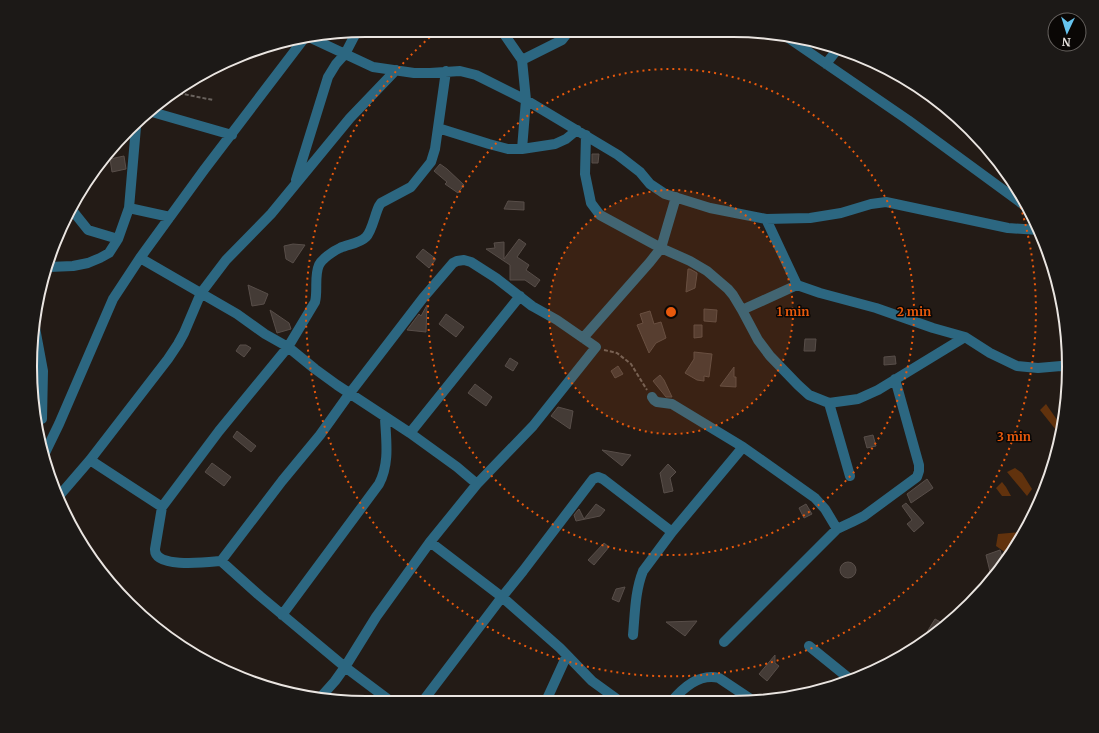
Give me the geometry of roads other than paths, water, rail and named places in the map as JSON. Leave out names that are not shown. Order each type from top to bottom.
[{"type":"street","points":[[506,37],[522,60],[526,100],[522,149]]},
{"type":"street","points":[[522,60],[562,40],[564,37]]},
{"type":"street","points":[[294,186],[328,77],[336,64],[345,54],[354,38]]},
{"type":"street","points":[[317,41],[373,67],[414,73],[460,71],[476,75],[526,100],[618,155],[640,172],[650,184],[665,194],[710,208],[766,219],[810,218],[841,213],[871,204],[886,202],[1008,228],[1032,230]]},
{"type":"street","points":[[47,448],[59,424],[113,299],[140,258],[170,217],[300,43]]},
{"type":"street","points":[[795,43],[908,120],[1016,199]]},
{"type":"street","points":[[826,64],[834,53]]},
{"type":"street","points":[[62,493],[90,460],[168,359],[184,333],[201,293],[226,260],[271,214],[350,118],[396,70]]},
{"type":"street","points":[[384,696],[282,615],[244,583],[221,561],[176,563],[167,561],[157,555],[155,553],[155,549],[162,507],[219,431],[288,347],[315,302],[317,296],[317,272],[321,262],[340,248],[359,242],[366,237],[370,231],[381,203],[411,187],[431,162],[435,149],[446,71]]},
{"type":"street","points":[[156,113],[232,135]]},
{"type":"street","points":[[438,128],[508,149],[522,149],[555,144],[581,132]]},
{"type":"street","points":[[52,267],[73,266],[88,263],[100,258],[109,253],[118,239],[129,208],[136,132]]},
{"type":"street","points":[[581,132],[585,174],[591,203],[600,215],[661,248],[690,261],[707,272],[730,292],[742,310],[758,340],[770,356],[809,395],[829,403],[858,399],[896,380],[965,337]]},
{"type":"street","points":[[583,338],[661,248],[676,197]]},
{"type":"street","points":[[129,208],[170,217]]},
{"type":"street","points":[[75,214],[88,230],[118,239]]},
{"type":"street","points":[[766,219],[797,285]]},
{"type":"street","points":[[140,258],[237,314],[265,334],[288,347],[315,369],[350,394],[410,433],[457,467],[477,484]]},
{"type":"street","points":[[221,561],[282,481],[320,435],[423,298],[453,263],[464,260],[471,262],[496,278],[532,306],[558,320],[596,347],[533,426],[477,484],[430,542],[376,617],[345,666],[324,693]]},
{"type":"street","points":[[742,310],[797,285],[820,293],[876,308],[933,328],[965,337],[1017,366],[1038,368],[1062,366]]},
{"type":"street","points":[[410,433],[520,296]]},
{"type":"street","points":[[38,347],[43,371],[40,412]]},
{"type":"street","points":[[724,642],[837,529],[864,516],[917,477],[919,471],[918,465],[896,380]]},
{"type":"street","points":[[652,397],[657,402],[672,404],[743,447],[816,498],[825,509],[837,529]]},
{"type":"street","points":[[829,403],[850,476]]},
{"type":"street","points":[[41,418],[59,424]]},
{"type":"street","points":[[282,615],[379,484],[384,475],[386,464],[385,418]]},
{"type":"street","points":[[633,635],[637,594],[643,571],[672,532],[743,447]]},
{"type":"street","points":[[90,460],[162,507]]},
{"type":"street","points":[[427,696],[594,479],[598,477],[603,478],[672,532]]},
{"type":"street","points":[[430,542],[502,597],[567,655],[592,681],[613,696]]},
{"type":"street","points":[[810,646],[846,676]]},
{"type":"street","points":[[548,696],[567,655]]},
{"type":"street","points":[[677,696],[688,685],[696,680],[702,677],[713,676],[719,678],[745,695]]}]
